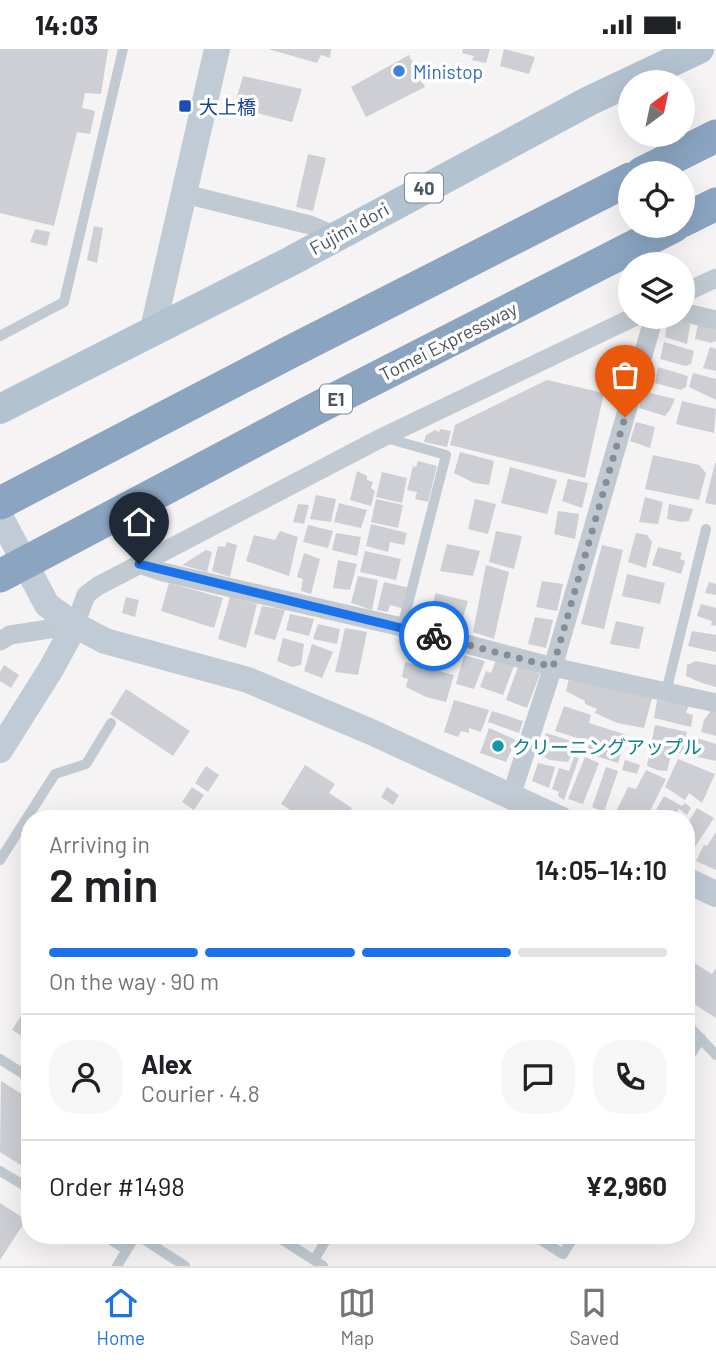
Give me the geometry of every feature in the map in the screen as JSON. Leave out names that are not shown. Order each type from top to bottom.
[{"type":"highway","points":[[666,161],[716,136]]},
{"type":"highway","points":[[0,503],[618,185]]},
{"type":"highway","points":[[695,214],[716,204]]},
{"type":"highway","name":"Tomei Expressway","points":[[0,576],[319,407],[650,238]]},
{"type":"main road","name":"Fujimi dori","points":[[0,409],[152,333],[589,101],[699,49]]},
{"type":"street","points":[[152,333],[217,49]]},
{"type":"street","points":[[185,194],[310,225],[336,236]]},
{"type":"street","points":[[695,288],[716,278]]},
{"type":"street","points":[[695,315],[716,320]]},
{"type":"street","points":[[0,750],[51,669],[75,625],[86,595],[139,564],[383,437],[618,325]]},
{"type":"street","points":[[511,796],[553,667],[651,329]]},
{"type":"street","points":[[0,516],[47,605],[75,625],[105,641],[248,680],[369,731],[541,810]]},
{"type":"street","points":[[139,564],[163,572],[402,627],[553,667],[716,703]]},
{"type":"street","points":[[0,641],[10,635],[75,625]]},
{"type":"street","points":[[695,884],[716,894]]},
{"type":"lane","points":[[0,336],[64,302],[123,49]]},
{"type":"lane","points":[[383,437],[446,455],[402,627]]},
{"type":"lane","points":[[666,692],[706,529]]},
{"type":"lane","points":[[32,810],[55,774],[86,764],[111,723]]},
{"type":"lane","points":[[0,860],[21,827]]},
{"type":"lane","points":[[695,1032],[716,1055]]},
{"type":"lane","points":[[695,1048],[701,1038]]},
{"type":"lane","points":[[0,1059],[21,1072]]},
{"type":"lane","points":[[0,1171],[21,1184]]},
{"type":"lane","points":[[117,1244],[127,1250]]},
{"type":"lane","points":[[117,1266],[131,1244]]},
{"type":"lane","points":[[151,1244],[185,1266]]},
{"type":"lane","points":[[289,1244],[318,1263],[325,1244]]},
{"type":"lane","points":[[547,1244],[563,1254],[569,1244]]},
{"type":"building","points":[[0,49],[108,49],[101,94],[85,93],[82,108],[95,111],[90,134],[77,132],[54,226],[0,213]]},
{"type":"building","points":[[268,49],[331,49],[330,58],[321,55],[317,63]]},
{"type":"building","points":[[463,49],[490,49],[486,63],[472,60],[474,56],[462,53]]},
{"type":"building","points":[[504,49],[535,57],[529,74],[500,66]]},
{"type":"building","name":"Ministop","points":[[409,55],[425,87],[366,117],[351,87]]},
{"type":"building","points":[[243,76],[302,89],[292,122],[234,107]]},
{"type":"building","points":[[308,154],[326,158],[313,211],[296,207]]},
{"type":"building","points":[[94,226],[103,228],[97,263],[87,260]]},
{"type":"building","points":[[35,229],[50,232],[47,246],[30,242]]},
{"type":"building","points":[[698,323],[716,327],[716,341],[711,343],[695,339]]},
{"type":"building","points":[[666,329],[689,329],[687,344],[665,337]]},
{"type":"building","points":[[664,342],[694,351],[691,364],[686,366],[660,359]]},
{"type":"building","points":[[710,347],[716,349],[716,371],[703,368]]},
{"type":"building","points":[[658,367],[688,376],[686,387],[681,390],[655,383]]},
{"type":"building","points":[[693,373],[716,379],[716,400],[689,387]]},
{"type":"building","points":[[547,380],[604,393],[585,478],[450,445],[455,425]]},
{"type":"building","points":[[642,391],[675,399],[665,416],[639,408]]},
{"type":"building","points":[[682,401],[716,409],[714,433],[676,424]]},
{"type":"building","points":[[636,422],[655,427],[650,448],[630,441]]},
{"type":"building","points":[[440,429],[451,431],[447,447],[424,442],[426,435],[435,430],[439,432]]},
{"type":"building","points":[[460,452],[494,461],[489,485],[474,483],[454,473]]},
{"type":"building","points":[[653,455],[699,465],[706,473],[699,500],[645,489]]},
{"type":"building","points":[[418,461],[437,466],[428,502],[415,499],[417,492],[407,490],[413,466],[416,467]]},
{"type":"building","points":[[716,463],[716,505],[705,503]]},
{"type":"building","points":[[510,467],[557,480],[547,514],[501,503]]},
{"type":"building","points":[[357,471],[373,482],[371,488],[375,491],[371,506],[350,500]]},
{"type":"building","points":[[382,472],[407,478],[402,503],[376,497]]},
{"type":"building","points":[[568,479],[588,483],[582,508],[562,501]]},
{"type":"building","points":[[316,495],[336,499],[331,522],[310,519]]},
{"type":"building","points":[[645,497],[663,502],[658,524],[639,522]]},
{"type":"building","points":[[376,499],[403,505],[398,528],[371,522]]},
{"type":"building","points":[[475,499],[496,504],[488,534],[468,529]]},
{"type":"building","points":[[339,503],[367,510],[361,528],[334,522]]},
{"type":"building","points":[[298,504],[309,505],[304,524],[293,522]]},
{"type":"building","points":[[669,504],[693,509],[689,521],[667,519]]},
{"type":"building","points":[[558,511],[579,514],[575,539],[554,534]]},
{"type":"building","points":[[371,524],[407,533],[404,545],[390,542],[388,552],[366,546]]},
{"type":"building","points":[[308,525],[333,531],[328,548],[303,542]]},
{"type":"building","points":[[280,531],[298,537],[289,576],[246,561],[254,535],[275,540]]},
{"type":"building","points":[[496,531],[522,536],[514,569],[489,562]]},
{"type":"building","points":[[336,533],[361,537],[357,556],[332,550]]},
{"type":"building","points":[[636,533],[647,535],[652,542],[646,568],[628,562]]},
{"type":"building","points":[[227,542],[237,545],[230,577],[212,571],[218,546],[225,547]]},
{"type":"building","points":[[447,544],[480,551],[473,576],[440,571]]},
{"type":"building","points":[[602,545],[623,550],[604,629],[581,624]]},
{"type":"building","points":[[658,547],[682,553],[680,559],[685,561],[681,574],[652,565]]},
{"type":"building","points":[[206,550],[212,552],[207,572],[182,565]]},
{"type":"building","points":[[365,551],[401,559],[396,580],[360,572]]},
{"type":"building","points":[[304,553],[320,559],[311,594],[301,591],[303,579],[297,577]]},
{"type":"building","points":[[338,560],[357,564],[350,590],[333,588]]},
{"type":"building","points":[[486,565],[509,572],[494,639],[473,632]]},
{"type":"building","points":[[627,574],[665,583],[660,604],[622,596]]},
{"type":"building","points":[[358,576],[378,580],[372,610],[351,603]]},
{"type":"building","points":[[542,581],[563,584],[557,611],[536,607]]},
{"type":"building","points":[[384,582],[410,588],[404,609],[390,605],[388,612],[377,610]]},
{"type":"building","points":[[709,582],[716,584],[716,595],[705,593]]},
{"type":"building","points":[[169,583],[223,598],[214,628],[161,611]]},
{"type":"building","points":[[435,593],[468,601],[460,627],[432,618]]},
{"type":"building","points":[[126,597],[139,600],[135,617],[122,613]]},
{"type":"building","points":[[230,597],[257,604],[246,648],[218,639]]},
{"type":"building","points":[[701,604],[716,608],[716,626],[711,625],[712,621],[697,616]]},
{"type":"building","points":[[262,606],[285,610],[275,640],[254,634]]},
{"type":"building","points":[[290,614],[314,619],[309,636],[286,630]]},
{"type":"building","points":[[535,617],[553,620],[546,648],[528,644]]},
{"type":"building","points":[[616,621],[644,627],[639,649],[610,644]]},
{"type":"building","points":[[318,624],[340,629],[337,644],[313,639]]},
{"type":"building","points":[[345,628],[367,632],[358,675],[335,672]]},
{"type":"building","points":[[692,631],[716,635],[716,652],[688,646]]},
{"type":"building","points":[[283,638],[304,644],[301,665],[292,667],[277,661]]},
{"type":"building","points":[[312,644],[333,652],[322,678],[304,671]]},
{"type":"building","points":[[464,655],[485,661],[474,689],[456,684]]},
{"type":"building","points":[[496,660],[514,666],[503,695],[480,687],[486,671],[491,673]]},
{"type":"building","points":[[696,661],[716,665],[716,687],[686,676],[687,665]]},
{"type":"building","points":[[405,662],[454,675],[446,702],[426,697],[406,687],[408,679],[402,677]]},
{"type":"building","points":[[4,665],[19,675],[11,688],[0,681],[0,672]]},
{"type":"building","points":[[518,667],[540,674],[527,708],[506,700]]},
{"type":"building","points":[[569,678],[652,698],[644,728],[617,723],[595,713],[597,709],[566,691]]},
{"type":"building","points":[[126,689],[190,731],[173,756],[110,714]]},
{"type":"building","points":[[454,700],[489,710],[481,732],[469,728],[469,733],[461,731],[458,737],[444,732]]},
{"type":"building","points":[[657,700],[689,705],[686,713],[693,715],[691,727],[654,718]]},
{"type":"building","points":[[564,706],[591,715],[589,723],[627,735],[618,763],[586,753],[590,742],[555,731]]},
{"type":"building","points":[[713,708],[716,709],[716,736],[701,732],[704,720]]},
{"type":"building","points":[[492,711],[523,721],[519,733],[488,722]]},
{"type":"building","points":[[655,725],[687,732],[683,746],[691,748],[688,756],[672,751],[667,771],[647,766]]},
{"type":"building","name":"クリーニングアップル","points":[[489,728],[516,740],[506,762],[480,753]]},
{"type":"building","points":[[546,733],[584,745],[582,752],[573,751],[568,762],[550,760],[540,755]]},
{"type":"building","points":[[697,738],[716,744],[716,761],[693,756]]},
{"type":"building","points":[[574,757],[579,758],[564,800],[558,796],[559,792],[552,789],[559,768],[569,771]]},
{"type":"building","points":[[585,757],[599,763],[583,804],[568,799]]},
{"type":"building","points":[[678,759],[715,774],[702,803],[689,793],[685,800],[665,787]]},
{"type":"building","points":[[625,760],[640,765],[637,774],[622,770]]},
{"type":"building","points":[[538,763],[555,767],[549,788],[532,781]]},
{"type":"building","points":[[305,765],[335,784],[329,793],[352,808],[290,810],[281,804]]},
{"type":"building","points":[[206,766],[219,775],[208,792],[195,783]]},
{"type":"building","points":[[606,767],[618,771],[605,810],[592,807]]},
{"type":"building","points":[[646,770],[666,779],[650,810],[617,810],[628,787],[636,789]]},
{"type":"building","points":[[192,787],[204,795],[194,810],[182,802]]},
{"type":"building","points":[[387,787],[399,795],[393,805],[381,797]]},
{"type":"building","points":[[664,796],[682,806],[685,803],[691,808],[690,810],[656,810]]},
{"type":"building","points":[[697,808],[714,818],[695,847]]},
{"type":"building","points":[[716,832],[716,870],[696,861],[704,845],[707,846]]},
{"type":"building","points":[[695,964],[712,974],[716,968],[716,1018],[695,1005]]},
{"type":"building","points":[[21,1016],[21,1036],[12,1030]]},
{"type":"building","points":[[1,1081],[21,1093],[21,1165],[0,1152]]},
{"type":"building","points":[[0,1203],[21,1217],[21,1228],[0,1260]]},
{"type":"way so far","points":[[434,636],[553,667],[625,417]]},
{"type":"place","name":"Ministop","points":[[399,71]]},
{"type":"place","name":"大上橋","points":[[185,106]]},
{"type":"place","name":"クリーニングアップル","points":[[498,746]]},
{"type":"route","points":[[139,564],[434,636]]}]
